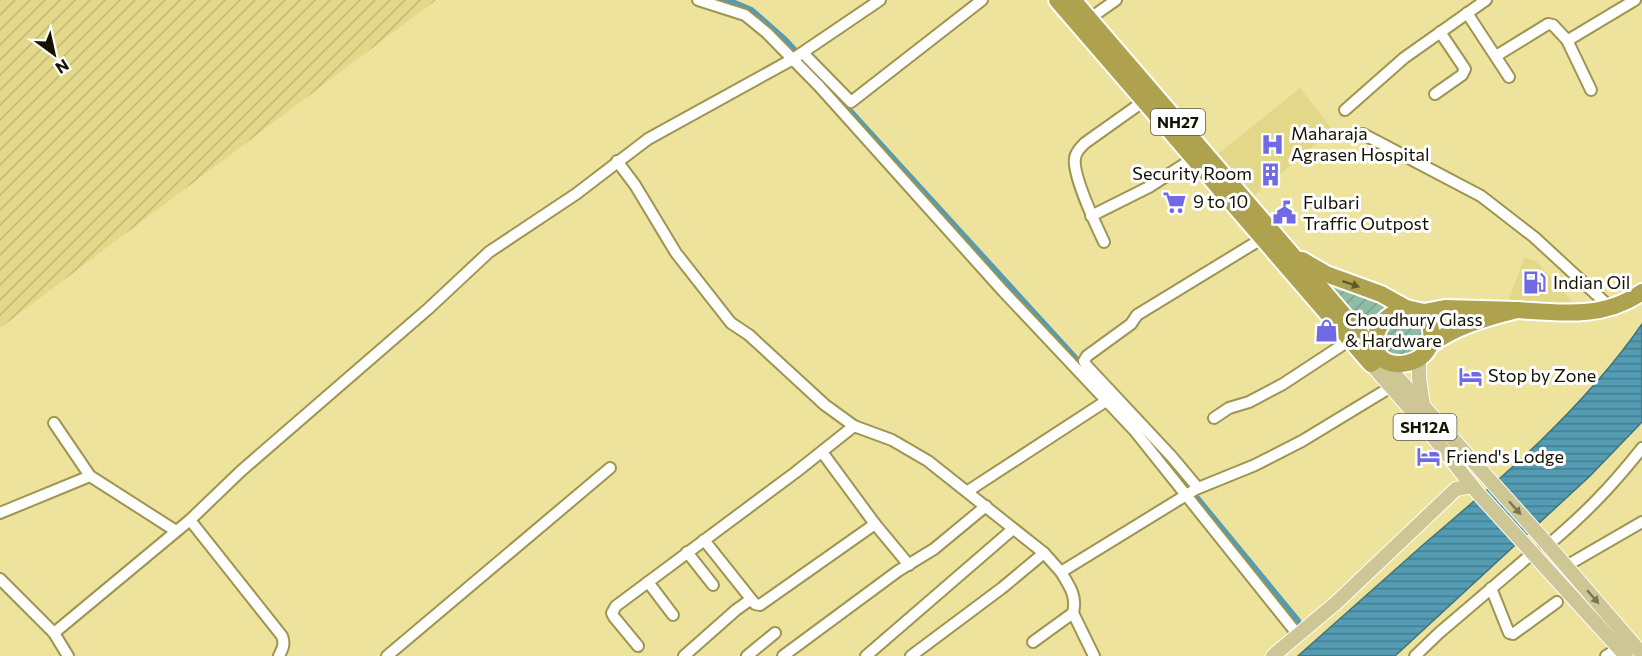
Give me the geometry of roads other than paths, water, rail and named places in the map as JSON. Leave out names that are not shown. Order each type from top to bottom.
[{"type":"highway","name":"NH27","points":[[1058,0],[1350,340],[1375,361],[1396,365],[1408,363],[1455,330],[1477,321],[1517,310]]},
{"type":"highway","name":"NH27","points":[[1073,0],[1282,245],[1375,361]]},
{"type":"highway","name":"NH27","points":[[1282,245],[1326,274],[1381,294],[1406,308],[1424,312],[1445,308],[1582,313],[1611,308],[1642,292]]},
{"type":"highway","points":[[1375,361],[1377,331],[1388,317],[1406,308]]},
{"type":"highway","points":[[1424,312],[1431,329],[1424,352]]},
{"type":"main road","name":"SH12A","points":[[1424,352],[1419,378],[1424,407]]},
{"type":"main road","name":"SH12A","points":[[1375,361],[1391,387],[1475,489],[1622,652]]},
{"type":"main road","name":"SH12A","points":[[1375,361],[1424,407],[1642,654]]},
{"type":"main road","points":[[1273,656],[1337,602],[1456,489],[1459,470]]},
{"type":"main road","points":[[1456,489],[1475,489]]},
{"type":"street","points":[[698,0],[745,15],[767,33],[1106,401],[1192,491]]},
{"type":"street","points":[[54,633],[190,520],[241,471],[428,309],[489,252],[576,194],[648,139],[793,59],[880,0]]},
{"type":"street","points":[[803,53],[851,102],[982,0]]},
{"type":"street","points":[[1089,20],[1116,0]]},
{"type":"street","points":[[1567,40],[1635,0]]},
{"type":"street","points":[[1345,110],[1404,58],[1482,1]]},
{"type":"street","points":[[1467,13],[1509,77]]},
{"type":"street","points":[[1496,56],[1549,23],[1567,40],[1592,90]]},
{"type":"street","points":[[1434,94],[1462,75],[1464,69],[1440,32]]},
{"type":"street","points":[[1104,242],[1091,216],[1075,159],[1078,149],[1144,100]]},
{"type":"street","points":[[1363,134],[1484,198],[1538,241],[1611,308]]},
{"type":"street","points":[[1091,216],[1149,187],[1194,158]]},
{"type":"street","points":[[617,161],[635,185],[676,253],[731,323],[760,345],[825,405],[854,426],[892,440],[916,453],[968,491],[1044,553],[1061,572],[1076,602],[1073,613],[1033,642]]},
{"type":"street","points":[[1263,238],[1137,315],[1131,324],[1087,356],[1084,361],[1172,457],[1192,491],[1298,635]]},
{"type":"street","points":[[1214,418],[1229,408],[1249,402],[1283,384],[1350,340]]},
{"type":"street","points":[[1061,572],[1192,491],[1255,465],[1302,441],[1391,387]]},
{"type":"street","points":[[968,491],[1106,401]]},
{"type":"street","points":[[54,423],[90,477],[176,531]]},
{"type":"street","points":[[638,646],[612,613],[616,606],[854,426]]},
{"type":"street","points":[[1544,541],[1589,510],[1642,448]]},
{"type":"street","points":[[822,452],[874,524],[909,565]]},
{"type":"street","points":[[387,656],[610,468]]},
{"type":"street","points":[[0,513],[90,477]]},
{"type":"street","points":[[783,656],[949,537],[986,506]]},
{"type":"street","points":[[190,520],[282,636],[281,651],[292,656]]},
{"type":"street","points":[[1566,566],[1642,522]]},
{"type":"street","points":[[704,540],[750,600],[760,605],[874,524]]},
{"type":"street","points":[[866,656],[1013,528]]},
{"type":"street","points":[[1414,656],[1531,549]]},
{"type":"street","points":[[687,552],[713,585]]},
{"type":"street","points":[[911,656],[1002,588],[1044,553]]},
{"type":"street","points":[[0,579],[54,633],[68,656]]},
{"type":"street","points":[[648,582],[673,615]]},
{"type":"street","points":[[1491,588],[1509,633],[1513,634],[1557,602]]},
{"type":"street","points":[[684,656],[750,600]]},
{"type":"street","points":[[1073,613],[1094,656]]},
{"type":"street","points":[[747,656],[775,633]]},
{"type":"street","points":[[1606,656],[1622,652]]},
{"type":"water","points":[[1642,324],[1642,422],[1590,476],[1395,656],[1298,656],[1540,441],[1594,385]]},
{"type":"waterway","points":[[725,0],[751,11],[784,40],[1085,370]]},
{"type":"waterway","points":[[1144,435],[1297,621]]},
{"type":"place","name":"Maharaja Agrasen Hospital","points":[[1273,144]]},
{"type":"place","name":"Security Room","points":[[1270,174]]},
{"type":"place","name":"9 to 10","points":[[1175,202]]},
{"type":"place","name":"Fulbari Traffic Outpost","points":[[1285,213]]},
{"type":"place","name":"Indian Oil","points":[[1535,283]]},
{"type":"place","name":"Choudhury Glass & Hardware","points":[[1327,330]]},
{"type":"place","name":"Stop by Zone","points":[[1470,376]]},
{"type":"place","name":"Friend's Lodge","points":[[1428,457]]}]
